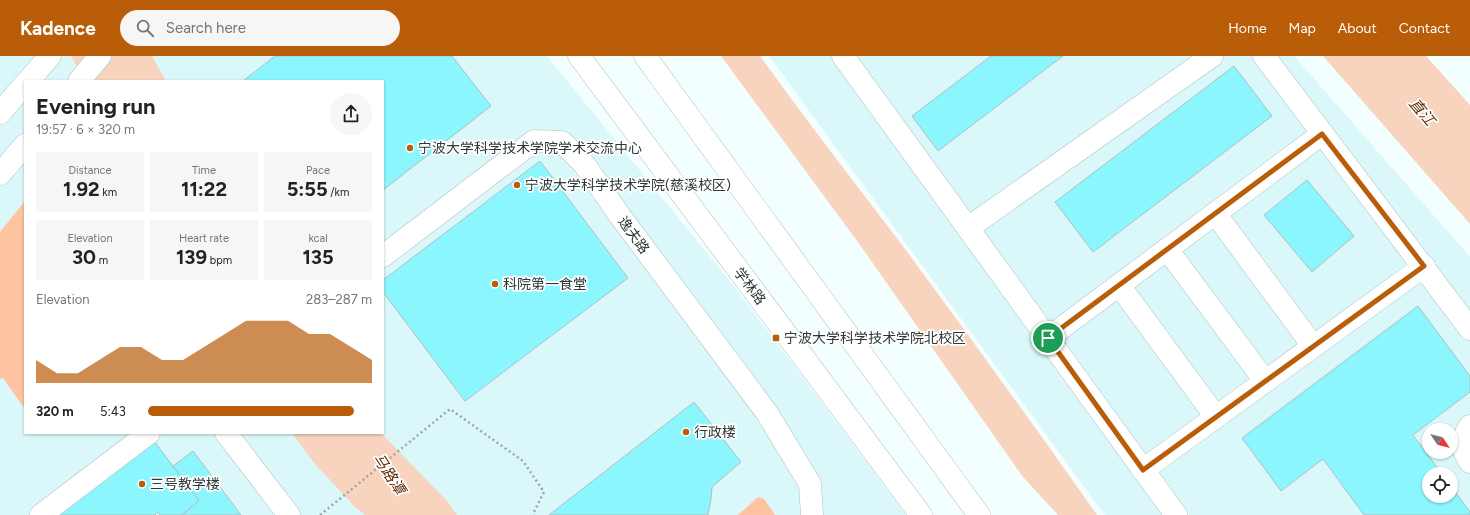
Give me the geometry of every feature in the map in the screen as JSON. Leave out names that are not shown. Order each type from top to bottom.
[{"type":"main road","points":[[29,80],[50,56]]},
{"type":"main road","points":[[80,79],[100,56]]},
{"type":"main road","name":"学林路","points":[[579,56],[921,515]]},
{"type":"main road","points":[[645,56],[980,515]]},
{"type":"main road","points":[[843,56],[1176,515]]},
{"type":"main road","points":[[968,228],[1212,56]]},
{"type":"main road","points":[[1264,56],[1424,266],[1470,329]]},
{"type":"main road","points":[[0,113],[24,85]]},
{"type":"main road","points":[[1048,338],[1322,134]]},
{"type":"main road","name":"逸夫路","points":[[384,255],[534,141],[562,142],[584,164],[620,216],[767,413],[810,484],[812,515]]},
{"type":"main road","points":[[0,174],[24,145]]},
{"type":"main road","points":[[1215,213],[1313,346]]},
{"type":"main road","points":[[1167,249],[1265,381]]},
{"type":"main road","points":[[1143,470],[1424,266]]},
{"type":"main road","points":[[1119,285],[1216,417]]},
{"type":"main road","points":[[1470,426],[1464,434],[1463,452],[1470,462]]},
{"type":"main road","points":[[41,515],[148,434]]},
{"type":"main road","points":[[227,434],[289,515]]},
{"type":"path","points":[[320,515],[450,409],[523,461],[544,492],[534,515]]},
{"type":"shaded area","name":"宁波大学科学技术学院(慈溪校区)","points":[[0,56],[547,56],[736,289],[906,515],[0,515]]},
{"type":"shaded area","points":[[769,56],[1294,56],[1470,257],[1470,515],[1105,515]]},
{"type":"shaded area","points":[[24,202],[24,408],[3,378],[0,379],[0,232]]},
{"type":"shaded area","points":[[758,497],[764,499],[775,515],[738,515]]},
{"type":"water","points":[[71,56],[152,56],[165,80],[84,80]]},
{"type":"water","points":[[721,56],[760,56],[902,245],[1025,413],[1097,515],[1058,515],[1023,477],[860,245]]},
{"type":"water","name":"直江","points":[[1323,56],[1426,56],[1470,105],[1470,224]]},
{"type":"water","name":"马路潭","points":[[293,434],[382,434],[448,502],[457,515],[365,515],[356,508],[315,464]]},
{"type":"building","name":"宁波大学科学技术学院学术交流中心","points":[[275,56],[452,56],[491,106],[384,189],[384,80],[244,80]]},
{"type":"building","points":[[991,56],[1063,56],[938,151],[912,116]]},
{"type":"building","points":[[1234,66],[1272,116],[1093,252],[1055,202]]},
{"type":"building","points":[[540,161],[628,278],[465,401],[384,293],[384,279]]},
{"type":"building","points":[[1307,180],[1354,236],[1312,272],[1264,215]]},
{"type":"building","points":[[1418,306],[1470,376],[1470,392],[1429,423],[1422,423],[1422,428],[1413,435],[1422,447],[1422,459],[1431,459],[1437,467],[1422,467],[1422,503],[1458,503],[1458,496],[1470,512],[1470,515],[1364,515],[1323,459],[1281,491],[1242,438]]},
{"type":"building","name":"行政楼","points":[[694,402],[741,462],[712,487],[708,515],[549,515]]},
{"type":"building","name":"三号教学楼","points":[[154,441],[199,501],[182,515],[160,515],[158,512],[155,515],[58,515]]},
{"type":"building","points":[[193,451],[241,515],[182,515],[199,501],[173,466]]},
{"type":"place","name":"宁波大学科学技术学院学术交流中心","points":[[410,148]]},
{"type":"place","name":"宁波大学科学技术学院(慈溪校区)","points":[[517,185]]},
{"type":"place","name":"科院第一食堂","points":[[495,284]]},
{"type":"place","name":"宁波大学科学技术学院北校区","points":[[776,338]]},
{"type":"place","name":"行政楼","points":[[686,432]]},
{"type":"place","name":"三号教学楼","points":[[142,484]]},
{"type":"route","points":[[1322,134],[1424,266],[1143,470],[1048,338],[1322,134]]}]
